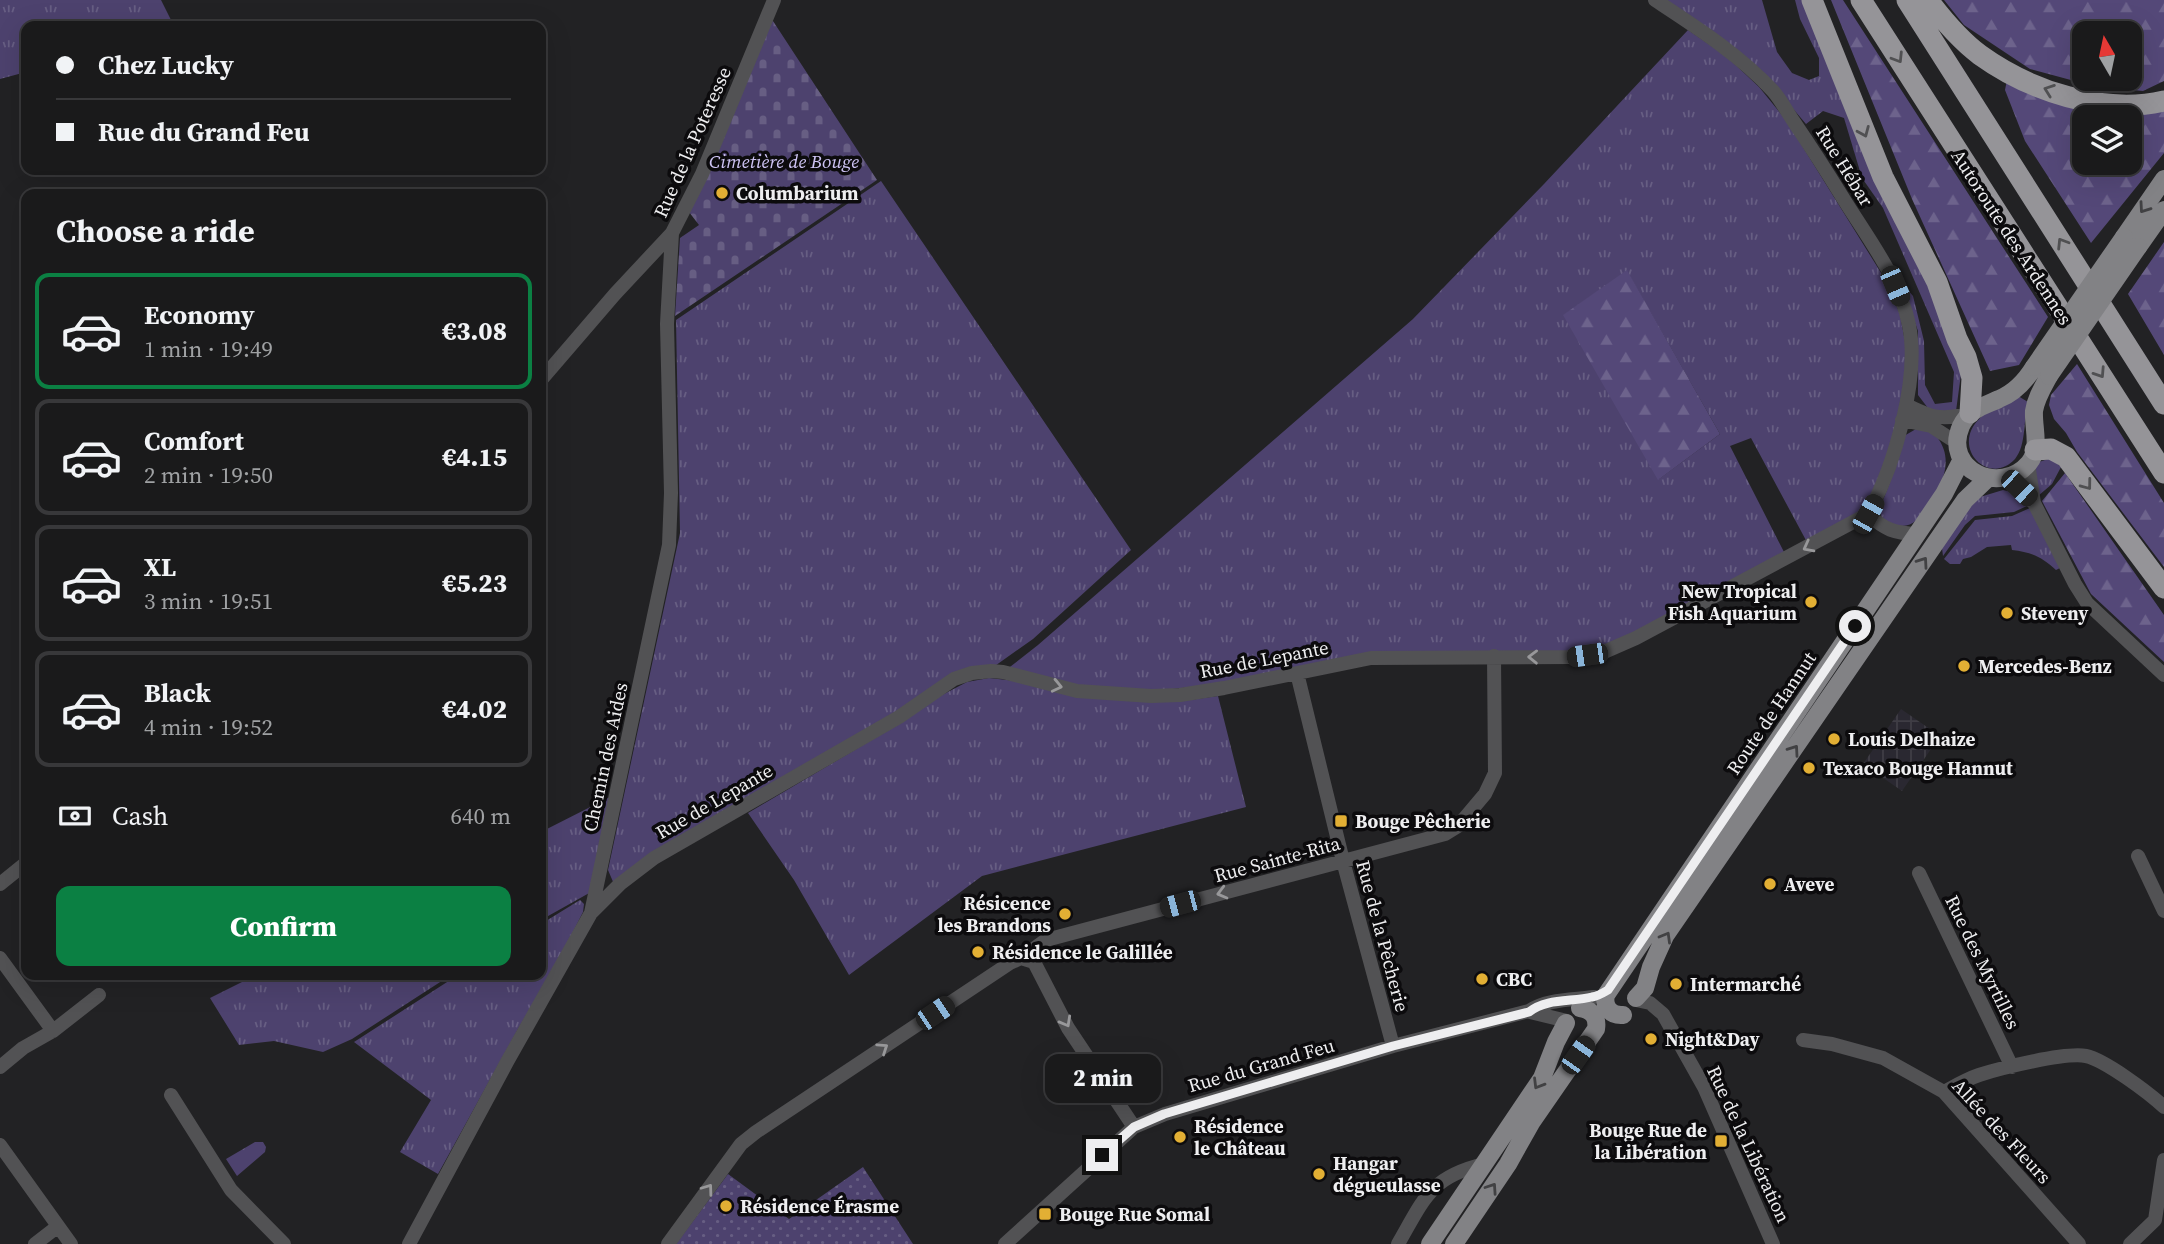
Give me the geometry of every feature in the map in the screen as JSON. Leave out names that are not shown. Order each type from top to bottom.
[{"type":"highway","points":[[1812,0],[1883,177],[1937,282],[1957,339],[1965,373],[1964,414]]},
{"type":"highway","name":"Autoroute des Ardennes","points":[[1861,0],[2164,473]]},
{"type":"highway","name":"Autoroute des Ardennes","points":[[1907,0],[2164,404]]},
{"type":"highway","points":[[1928,0],[1941,18],[1980,55],[2034,85],[2064,96],[2116,104],[2146,105],[2164,101]]},
{"type":"highway","points":[[2032,457],[2051,449],[2066,457],[2164,588]]},
{"type":"main road","points":[[1962,459],[1973,471],[1988,478],[2007,478],[2019,472],[2032,457],[2034,409],[2042,371],[2131,242],[2164,179]]},
{"type":"main road","points":[[2131,242],[2164,210]]},
{"type":"main road","points":[[1952,481],[1951,439],[1964,414],[2000,399],[2015,390],[2028,376],[2042,371]]},
{"type":"main road","name":"Route de Hannut","points":[[1430,1244],[1542,1078],[1556,1042],[1952,481],[1962,459],[1958,448],[1958,435],[1964,414]]},
{"type":"main road","name":"Route de Hannut","points":[[1454,1244],[1508,1164],[1531,1123],[1592,1035],[1610,1029],[1632,1010],[1636,999],[1645,988],[1665,936],[1965,500],[1988,478]]},
{"type":"main road","points":[[1592,1035],[1585,1039],[1570,1034],[1583,1005],[1617,985],[1629,987],[1636,999]]},
{"type":"main road","points":[[1583,1005],[1605,999],[1608,1010],[1618,1016],[1623,1015]]},
{"type":"street","name":"Rue de la Poteresse","points":[[546,374],[672,233],[702,174],[774,0]]},
{"type":"street","name":"Rue Hébar","points":[[1655,0],[1734,55],[1773,92],[1817,155],[1884,265],[1904,308],[1911,343],[1912,374],[1904,412]]},
{"type":"street","name":"Chemin des Aides","points":[[409,1244],[591,913],[669,545],[671,493],[667,324],[672,233]]},
{"type":"street","points":[[1904,412],[1943,418],[1964,414]]},
{"type":"street","points":[[1904,412],[1951,439]]},
{"type":"street","points":[[1904,412],[1881,490],[1868,514],[1878,524],[1893,532],[1917,534]]},
{"type":"street","points":[[2032,457],[2034,503]]},
{"type":"street","points":[[2007,478],[2034,503],[2087,603],[2164,675]]},
{"type":"street","name":"Rue de Lepante","points":[[591,913],[620,884],[654,859],[899,717],[954,679],[972,673],[991,671],[1077,691],[1151,696],[1180,695],[1224,688],[1371,658],[1571,657],[1604,652],[1868,514]]},
{"type":"street","name":"Rue Sainte-Rita","points":[[1034,961],[1035,948],[1046,940],[1446,834],[1458,826],[1485,794],[1495,773],[1494,656]]},
{"type":"street","name":"Rue de la Pêcherie","points":[[1297,673],[1343,861],[1393,1046]]},
{"type":"street","points":[[2138,856],[2164,911]]},
{"type":"street","points":[[0,884],[21,867]]},
{"type":"street","name":"Rue des Myrtilles","points":[[1919,873],[2012,1067]]},
{"type":"street","points":[[0,958],[53,1031]]},
{"type":"street","points":[[668,1244],[741,1144],[1010,962],[1021,958],[1034,961],[1068,1028],[1134,1127]]},
{"type":"street","points":[[0,1067],[99,995]]},
{"type":"street","name":"Rue de la Libération","points":[[1636,999],[1650,1003],[1662,1014],[1704,1087],[1773,1244]]},
{"type":"street","name":"Rue du Grand Feu","points":[[1005,1244],[1134,1127],[1164,1114],[1393,1046],[1529,1012],[1583,1005]]},
{"type":"street","name":"Allée des Fleurs","points":[[1803,1040],[1832,1044],[1883,1058],[1944,1092],[2079,1244]]},
{"type":"street","points":[[1944,1092],[1977,1076],[2012,1067],[2070,1055],[2085,1056],[2109,1068],[2164,1107]]},
{"type":"street","points":[[171,1095],[231,1190],[284,1244]]},
{"type":"street","points":[[0,1145],[71,1244]]},
{"type":"street","points":[[2130,1244],[2155,1220],[2164,1160]]},
{"type":"street","points":[[1398,1244],[1424,1199],[1441,1180],[1469,1167],[1485,1164]]},
{"type":"street","points":[[35,1244],[57,1227]]},
{"type":"shaded area","points":[[1901,709],[1940,736],[1902,791],[1863,764]]},
{"type":"green space","points":[[0,0],[161,0],[172,21],[21,21],[21,73],[0,79]]},
{"type":"green space","points":[[1667,0],[1762,0],[1777,52],[1792,73],[1809,80],[1819,76],[1819,58],[1800,19],[1795,0],[1802,0],[1931,290],[1961,374],[1956,411],[1931,412],[1918,395],[1918,331],[1901,282],[1913,296],[1924,341],[1925,385],[1935,404],[1952,402],[1954,372],[1883,208],[1862,178],[1844,118],[1823,111],[1806,124],[1761,71]]},
{"type":"green space","points":[[1831,0],[1843,0],[2048,317],[2019,365],[1990,371],[1912,199]]},
{"type":"green space","points":[[1944,0],[2164,0],[2164,81],[2142,91],[2142,21],[2072,21],[2072,80],[2030,69],[1964,25]]},
{"type":"green space","name":"Cimetière de Bouge","points":[[771,18],[877,180],[675,316],[680,238],[699,225],[689,212]]},
{"type":"green space","points":[[1688,30],[1726,56],[1759,87],[1786,120],[1883,276],[1900,314],[1908,359],[1902,403],[1878,486],[1866,511],[1808,544],[1751,438],[1730,446],[1785,554],[1613,644],[1588,652],[1369,654],[1228,683],[1163,690],[1111,689],[1059,683],[1006,670],[1413,319]],"holes":[[[1627,271],[1720,434],[1659,479],[1564,315]]]},
{"type":"green space","points":[[2007,80],[2164,108],[2164,153],[2091,243],[2025,141],[2005,90]]},
{"type":"green space","points":[[881,181],[1131,550],[1033,639],[992,668],[963,673],[614,884],[608,870],[680,533],[676,320]]},
{"type":"green space","points":[[2164,242],[2164,355],[2128,294]]},
{"type":"green space","points":[[1627,270],[1720,434],[1658,480],[1563,315]]},
{"type":"green space","points":[[2077,364],[2164,503],[2164,567],[2054,419],[2049,405],[2051,395]]},
{"type":"green space","points":[[2018,396],[2028,402],[2019,453],[2005,467],[1995,469],[1985,466],[1976,460],[1971,452],[1969,441],[1972,430],[1988,411]]},
{"type":"green space","points":[[1924,428],[1935,434],[1942,445],[1945,471],[1930,503],[1918,518],[1911,524],[1897,525],[1881,519],[1881,505],[1904,436]]},
{"type":"green space","points":[[2051,458],[2061,467],[2052,484],[2038,496],[2033,473],[2039,462]]},
{"type":"green space","points":[[2065,473],[2164,615],[2164,662],[2091,594],[2042,501]]},
{"type":"green space","points":[[2003,490],[2019,494],[2029,505],[2014,512],[1975,516],[1965,525],[1943,556],[1942,548],[1969,508],[1980,497]]},
{"type":"green space","points":[[2030,508],[2060,568],[2056,570],[2036,556],[2012,550],[2011,545],[1987,547],[1963,559],[1960,564],[1950,564],[1944,559],[1975,520],[2012,516]]},
{"type":"green space","points":[[989,678],[1190,700],[1218,696],[1246,807],[982,876],[849,975],[794,880],[748,813],[897,725],[942,695],[967,682]]},
{"type":"green space","points":[[610,797],[591,892],[546,917],[546,829]]},
{"type":"green space","points":[[580,900],[584,904],[583,912],[563,952],[438,1174],[400,1152],[431,1100],[354,1042],[450,980],[546,980],[546,921]]},
{"type":"green space","points":[[246,980],[443,980],[352,1039],[323,1052],[274,1041],[239,1045],[210,998]]},
{"type":"green space","points":[[255,1142],[263,1142],[265,1152],[237,1176],[226,1159]]},
{"type":"green space","points":[[863,1167],[913,1244],[676,1244],[728,1174],[789,1219]]},
{"type":"place","name":"Columbarium","points":[[722,193]]},
{"type":"place","name":"New Tropical Fish Aquarium","points":[[1811,602]]},
{"type":"place","name":"Steveny","points":[[2007,613]]},
{"type":"place","name":"Mercedes-Benz","points":[[1964,666]]},
{"type":"place","name":"Louis Delhaize","points":[[1834,739]]},
{"type":"place","name":"Texaco Bouge Hannut","points":[[1809,768]]},
{"type":"place","name":"Bouge Pêcherie","points":[[1341,821]]},
{"type":"place","name":"Aveve","points":[[1770,884]]},
{"type":"place","name":"Résicence les Brandons","points":[[1065,914]]},
{"type":"place","name":"Résidence le Galillée","points":[[978,952]]},
{"type":"place","name":"CBC","points":[[1482,979]]},
{"type":"place","name":"Intermarché","points":[[1676,984]]},
{"type":"place","name":"Night&Day","points":[[1651,1039]]},
{"type":"place","name":"Résidence le Château","points":[[1180,1137]]},
{"type":"place","name":"Bouge Rue de la Libération","points":[[1721,1141]]},
{"type":"place","name":"Hangar dégueulasse","points":[[1319,1174]]},
{"type":"place","name":"Résidence Érasme","points":[[726,1206]]},
{"type":"place","name":"Bouge Rue Somal","points":[[1045,1214]]},
{"type":"route","points":[[1102,1155],[1134,1127],[1164,1114],[1393,1046],[1529,1012],[1533,1008],[1555,1002],[1594,997],[1608,990],[1855,626]]}]
